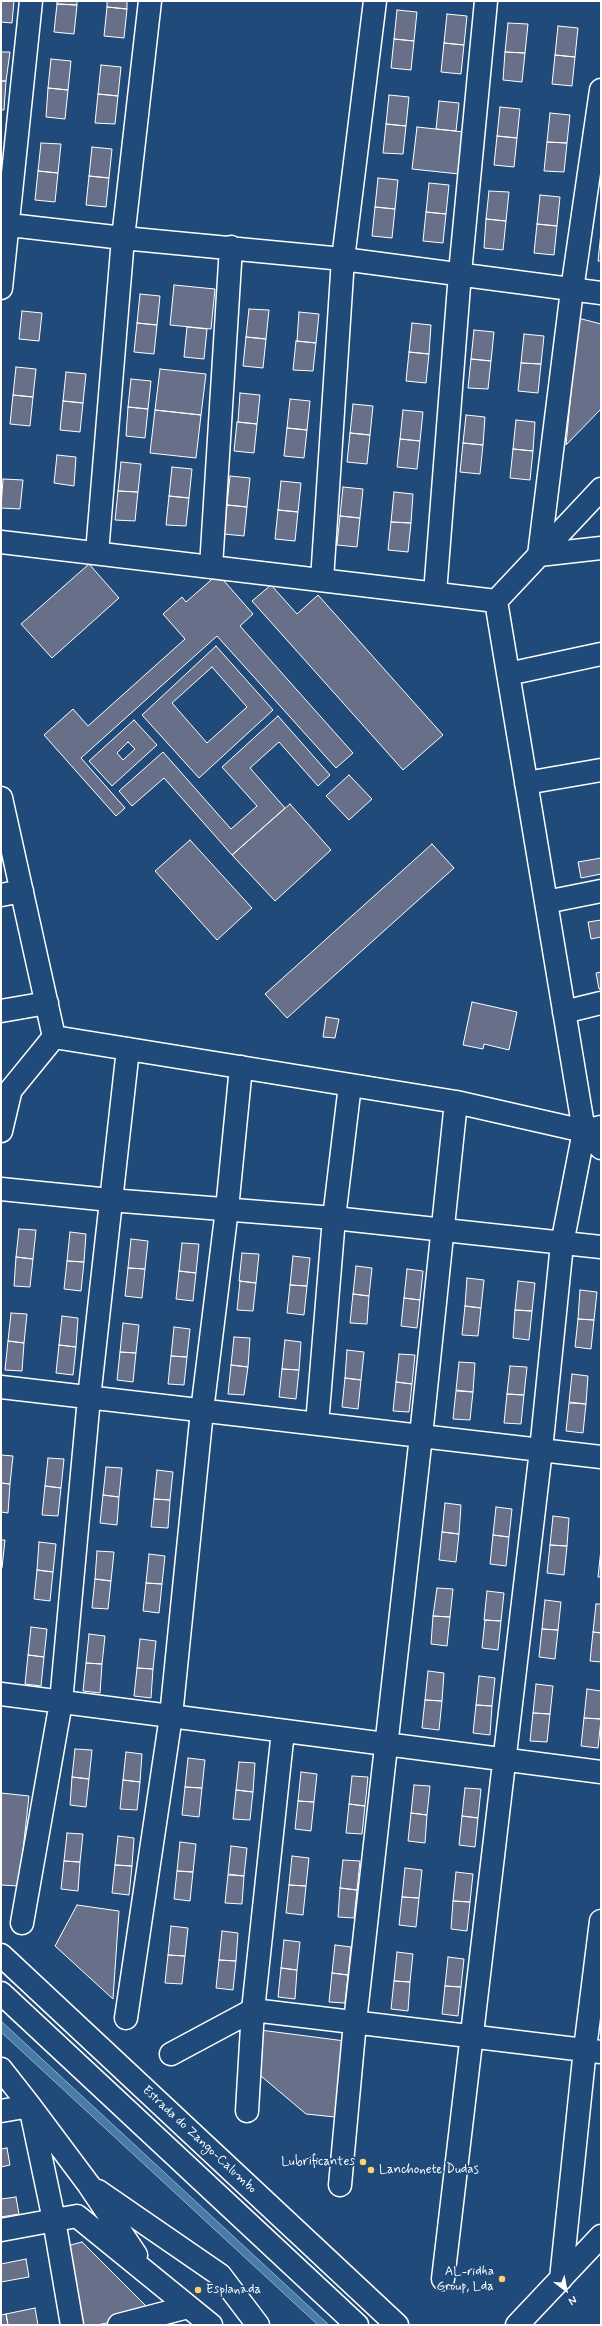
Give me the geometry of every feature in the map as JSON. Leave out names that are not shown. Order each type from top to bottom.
[{"type":"street","points":[[1,288],[4,224],[32,1]]},
{"type":"street","points":[[97,553],[123,238],[150,1]]},
{"type":"street","points":[[322,580],[343,258],[375,1]]},
{"type":"street","points":[[435,594],[460,273],[486,1]]},
{"type":"street","points":[[539,555],[572,290],[601,90]]},
{"type":"street","points":[[4,224],[123,238],[343,258],[601,293]]},
{"type":"street","points":[[211,567],[231,247]]},
{"type":"street","points":[[496,601],[601,489]]},
{"type":"street","points":[[1,542],[496,601]]},
{"type":"street","points":[[539,555],[601,548]]},
{"type":"street","points":[[496,601],[564,1012],[592,1129],[601,1148]]},
{"type":"street","points":[[508,674],[601,654]]},
{"type":"street","points":[[526,783],[601,770]]},
{"type":"street","points":[[1,798],[11,893],[47,1003],[54,1037]]},
{"type":"street","points":[[546,902],[601,890]]},
{"type":"street","points":[[1,1011],[47,1003]]},
{"type":"street","points":[[564,1012],[601,1003]]},
{"type":"street","points":[[54,1037],[456,1102],[592,1129]]},
{"type":"street","points":[[1,1131],[5,1097],[54,1037]]},
{"type":"street","points":[[22,1923],[61,1702],[89,1398],[128,1049]]},
{"type":"street","points":[[126,2018],[171,1716],[202,1411],[227,1209],[241,1067]]},
{"type":"street","points":[[317,1424],[334,1218],[350,1085]]},
{"type":"street","points":[[340,2185],[355,2022],[422,1436],[456,1102]]},
{"type":"street","points":[[443,2279],[541,1450],[562,1244],[592,1129]]},
{"type":"street","points":[[1,1189],[110,1200],[443,1228],[562,1244],[601,1246]]},
{"type":"street","points":[[1,1387],[601,1457]]},
{"type":"street","points":[[1,1694],[601,1772]]},
{"type":"street","points":[[247,2111],[253,2010],[283,1731]]},
{"type":"street","points":[[561,2278],[593,2050],[601,1921]]},
{"type":"street","name":"Estrada do Zango-Calumbo","points":[[1,1955],[397,2325]]},
{"type":"street","points":[[1,1993],[357,2325]]},
{"type":"street","points":[[171,2054],[253,2010],[593,2050]]},
{"type":"street","points":[[1,2070],[89,2185],[149,2274]]},
{"type":"street","points":[[1,2111],[30,2106]]},
{"type":"street","points":[[30,2106],[54,2220],[72,2325]]},
{"type":"street","points":[[89,2185],[220,2275],[258,2325]]},
{"type":"street","points":[[1,2230],[77,2216],[211,2325]]},
{"type":"street","points":[[516,2325],[601,2236]]},
{"type":"street","points":[[119,2325],[188,2307]]},
{"type":"water","points":[[1,2021],[329,2325],[318,2325],[1,2032]]},
{"type":"building","points":[[1,1],[14,1],[12,23],[1,22]]},
{"type":"building","points":[[57,1],[77,1],[77,5],[57,4]]},
{"type":"building","points":[[107,1],[127,1],[127,9],[107,7]]},
{"type":"building","points":[[57,4],[77,5],[74,34],[54,32]]},
{"type":"building","points":[[107,7],[127,9],[124,38],[104,36]]},
{"type":"building","points":[[397,10],[417,12],[414,41],[394,39]]},
{"type":"building","points":[[447,14],[467,16],[464,45],[444,43]]},
{"type":"building","points":[[508,23],[528,24],[525,53],[505,52]]},
{"type":"building","points":[[558,26],[578,28],[575,57],[555,55]]},
{"type":"building","points":[[394,39],[414,41],[411,70],[391,68]]},
{"type":"building","points":[[444,43],[464,45],[461,74],[441,72]]},
{"type":"building","points":[[1,52],[10,52],[6,81],[1,81]]},
{"type":"building","points":[[505,52],[525,53],[522,82],[503,80]]},
{"type":"building","points":[[555,55],[575,57],[572,86],[552,84]]},
{"type":"building","points":[[51,59],[71,61],[68,90],[48,88]]},
{"type":"building","points":[[101,65],[121,67],[118,96],[98,94]]},
{"type":"building","points":[[1,81],[6,81],[4,110],[1,110]]},
{"type":"building","points":[[48,88],[68,90],[65,119],[46,117]]},
{"type":"building","points":[[98,94],[118,96],[115,124],[95,123]]},
{"type":"building","points":[[389,95],[409,97],[406,126],[386,124]]},
{"type":"building","points":[[439,101],[459,103],[456,131],[436,129]]},
{"type":"building","points":[[500,107],[520,109],[517,138],[497,136]]},
{"type":"building","points":[[550,113],[570,115],[567,143],[547,142]]},
{"type":"building","points":[[386,124],[406,126],[403,154],[383,153]]},
{"type":"building","points":[[417,127],[464,132],[459,174],[412,169]]},
{"type":"building","points":[[497,136],[517,138],[514,167],[494,165]]},
{"type":"building","points":[[547,142],[567,143],[564,172],[544,171]]},
{"type":"building","points":[[41,143],[61,144],[58,173],[38,171]]},
{"type":"building","points":[[92,147],[112,149],[109,178],[89,176]]},
{"type":"building","points":[[38,171],[58,173],[55,202],[35,200]]},
{"type":"building","points":[[89,176],[109,178],[106,207],[86,205]]},
{"type":"building","points":[[378,178],[398,180],[395,209],[375,207]]},
{"type":"building","points":[[429,183],[449,185],[446,214],[426,212]]},
{"type":"building","points":[[489,191],[509,192],[506,221],[486,219]]},
{"type":"building","points":[[540,195],[560,197],[557,226],[537,224]]},
{"type":"building","points":[[375,207],[395,209],[392,238],[372,236]]},
{"type":"building","points":[[426,212],[446,214],[443,243],[423,241]]},
{"type":"building","points":[[486,219],[506,221],[503,250],[484,248]]},
{"type":"building","points":[[537,224],[557,226],[554,255],[534,253]]},
{"type":"building","points":[[601,232],[601,261],[598,261]]},
{"type":"building","points":[[174,285],[215,289],[211,329],[170,325]]},
{"type":"building","points":[[140,294],[160,296],[157,325],[137,323]]},
{"type":"building","points":[[249,309],[269,310],[266,339],[246,337]]},
{"type":"building","points":[[22,311],[42,313],[39,341],[19,339]]},
{"type":"building","points":[[299,312],[319,314],[316,343],[297,341]]},
{"type":"building","points":[[578,318],[601,324],[601,409],[566,445]]},
{"type":"building","points":[[137,323],[157,325],[154,354],[134,352]]},
{"type":"building","points":[[412,323],[431,325],[429,354],[409,352]]},
{"type":"building","points":[[187,327],[207,329],[204,359],[184,357]]},
{"type":"building","points":[[474,330],[494,332],[491,361],[471,359]]},
{"type":"building","points":[[524,334],[544,336],[541,364],[521,363]]},
{"type":"building","points":[[246,337],[266,339],[263,368],[243,366]]},
{"type":"building","points":[[296,341],[316,343],[313,371],[293,370]]},
{"type":"building","points":[[409,352],[429,354],[426,383],[406,381]]},
{"type":"building","points":[[471,359],[491,361],[488,389],[468,388]]},
{"type":"building","points":[[521,363],[541,364],[538,393],[518,391]]},
{"type":"building","points":[[16,367],[36,369],[33,397],[13,395]]},
{"type":"building","points":[[160,369],[206,374],[201,415],[155,410]]},
{"type":"building","points":[[66,372],[86,374],[83,403],[63,401]]},
{"type":"building","points":[[131,379],[151,381],[148,409],[128,407]]},
{"type":"building","points":[[240,393],[260,395],[257,424],[238,422]]},
{"type":"building","points":[[13,395],[33,397],[30,426],[10,424]]},
{"type":"building","points":[[290,399],[310,401],[307,430],[287,428]]},
{"type":"building","points":[[63,401],[83,403],[80,432],[60,430]]},
{"type":"building","points":[[353,404],[373,406],[370,435],[350,433]]},
{"type":"building","points":[[128,407],[148,409],[145,438],[126,436]]},
{"type":"building","points":[[155,410],[201,415],[196,458],[150,453]]},
{"type":"building","points":[[403,410],[423,412],[420,441],[400,439]]},
{"type":"building","points":[[466,415],[485,417],[483,445],[463,443]]},
{"type":"building","points":[[516,420],[535,422],[533,451],[513,449]]},
{"type":"building","points":[[237,422],[257,424],[254,453],[234,451]]},
{"type":"building","points":[[287,428],[307,430],[304,458],[284,456]]},
{"type":"building","points":[[350,433],[370,435],[367,464],[347,462]]},
{"type":"building","points":[[400,439],[420,441],[417,469],[397,467]]},
{"type":"building","points":[[463,443],[483,445],[480,474],[460,472]]},
{"type":"building","points":[[513,449],[533,451],[530,480],[510,478]]},
{"type":"building","points":[[57,455],[76,457],[74,486],[54,483]]},
{"type":"building","points":[[121,462],[141,464],[138,492],[118,491]]},
{"type":"building","points":[[172,467],[192,469],[189,498],[169,496]]},
{"type":"building","points":[[230,476],[250,478],[247,507],[227,505]]},
{"type":"building","points":[[3,479],[23,480],[20,509],[1,508]]},
{"type":"building","points":[[281,481],[301,483],[298,512],[278,510]]},
{"type":"building","points":[[343,487],[363,489],[360,518],[340,516]]},
{"type":"building","points":[[118,491],[138,492],[135,521],[115,520]]},
{"type":"building","points":[[394,492],[413,494],[411,523],[391,522]]},
{"type":"building","points":[[169,496],[189,498],[186,526],[166,525]]},
{"type":"building","points":[[227,505],[247,507],[244,536],[224,534]]},
{"type":"building","points":[[278,510],[298,512],[295,541],[275,539]]},
{"type":"building","points":[[340,516],[360,518],[357,547],[337,545]]},
{"type":"building","points":[[391,522],[411,523],[408,552],[388,550]]},
{"type":"building","points":[[89,564],[119,598],[52,658],[21,624]]},
{"type":"building","points":[[218,574],[253,614],[240,626],[353,753],[336,768],[217,636],[81,758],[125,808],[116,816],[44,735],[73,709],[88,726],[185,639],[163,614],[182,597],[186,602]]},
{"type":"building","points":[[271,585],[297,614],[318,595],[443,735],[403,770],[252,601]]},
{"type":"building","points":[[216,646],[273,710],[199,778],[142,715]],"holes":[[[212,667],[247,707],[207,743],[172,703]]]},
{"type":"building","points":[[278,716],[330,775],[318,786],[279,742],[250,768],[285,808],[232,855],[164,778],[132,806],[119,791],[163,752],[231,829],[257,806],[222,767]]},
{"type":"building","points":[[134,720],[157,745],[112,786],[89,761]],"holes":[[[128,742],[135,749],[123,760],[117,753]]]},
{"type":"building","points":[[349,775],[372,799],[349,820],[326,796]]},
{"type":"building","points":[[290,804],[331,850],[275,901],[232,855]]},
{"type":"building","points":[[190,840],[252,908],[217,940],[155,871]]},
{"type":"building","points":[[432,844],[454,868],[287,1018],[265,994]]},
{"type":"building","points":[[601,858],[601,874],[581,878],[578,862]]},
{"type":"building","points":[[601,920],[601,937],[591,939],[588,922]]},
{"type":"building","points":[[601,972],[601,989],[599,989],[596,973]]},
{"type":"building","points":[[472,1002],[517,1012],[509,1050],[484,1044],[483,1049],[463,1045]]},
{"type":"building","points":[[326,1017],[339,1019],[335,1038],[323,1037]]},
{"type":"building","points":[[19,1229],[36,1230],[33,1259],[16,1257]]},
{"type":"building","points":[[70,1232],[86,1234],[84,1262],[67,1261]]},
{"type":"building","points":[[131,1239],[148,1241],[145,1269],[128,1268]]},
{"type":"building","points":[[182,1243],[199,1244],[196,1273],[179,1271]]},
{"type":"building","points":[[242,1253],[259,1254],[256,1283],[239,1281]]},
{"type":"building","points":[[293,1256],[310,1258],[307,1286],[290,1285]]},
{"type":"building","points":[[16,1257],[33,1259],[30,1287],[14,1286]]},
{"type":"building","points":[[67,1261],[84,1262],[81,1291],[64,1289]]},
{"type":"building","points":[[356,1266],[372,1268],[369,1296],[353,1294]]},
{"type":"building","points":[[128,1268],[145,1269],[142,1298],[125,1296]]},
{"type":"building","points":[[407,1269],[423,1271],[420,1300],[404,1298]]},
{"type":"building","points":[[179,1271],[196,1273],[193,1301],[176,1299]]},
{"type":"building","points":[[467,1278],[484,1280],[481,1308],[465,1306]]},
{"type":"building","points":[[240,1281],[256,1283],[253,1311],[237,1310]]},
{"type":"building","points":[[518,1281],[535,1283],[532,1311],[515,1310]]},
{"type":"building","points":[[290,1285],[307,1286],[304,1315],[287,1313]]},
{"type":"building","points":[[580,1290],[597,1292],[594,1320],[578,1319]]},
{"type":"building","points":[[353,1294],[369,1296],[367,1324],[350,1323]]},
{"type":"building","points":[[404,1298],[420,1300],[417,1328],[401,1326]]},
{"type":"building","points":[[465,1306],[481,1308],[478,1336],[462,1335]]},
{"type":"building","points":[[515,1310],[532,1311],[529,1340],[513,1338]]},
{"type":"building","points":[[11,1313],[27,1314],[24,1343],[8,1341]]},
{"type":"building","points":[[62,1316],[78,1318],[76,1347],[59,1345]]},
{"type":"building","points":[[578,1319],[594,1320],[591,1349],[575,1347]]},
{"type":"building","points":[[123,1323],[139,1325],[136,1353],[120,1352]]},
{"type":"building","points":[[174,1327],[190,1329],[187,1357],[171,1356]]},
{"type":"building","points":[[234,1337],[250,1338],[248,1367],[231,1365]]},
{"type":"building","points":[[285,1340],[301,1342],[299,1370],[282,1369]]},
{"type":"building","points":[[8,1341],[24,1343],[22,1371],[5,1370]]},
{"type":"building","points":[[59,1345],[76,1347],[73,1375],[56,1373]]},
{"type":"building","points":[[347,1350],[364,1352],[361,1380],[345,1378]]},
{"type":"building","points":[[120,1352],[136,1353],[133,1382],[117,1380]]},
{"type":"building","points":[[399,1354],[415,1355],[412,1384],[396,1382]]},
{"type":"building","points":[[171,1356],[187,1357],[184,1385],[168,1384]]},
{"type":"building","points":[[459,1362],[475,1363],[473,1392],[456,1390]]},
{"type":"building","points":[[231,1365],[248,1367],[244,1395],[228,1394]]},
{"type":"building","points":[[510,1366],[527,1367],[524,1395],[507,1394]]},
{"type":"building","points":[[282,1369],[299,1370],[296,1399],[279,1397]]},
{"type":"building","points":[[572,1374],[588,1376],[586,1404],[569,1402]]},
{"type":"building","points":[[345,1378],[361,1380],[358,1409],[342,1407]]},
{"type":"building","points":[[396,1382],[412,1384],[409,1412],[393,1411]]},
{"type":"building","points":[[456,1391],[473,1392],[470,1420],[453,1419]]},
{"type":"building","points":[[507,1394],[524,1395],[521,1424],[504,1423]]},
{"type":"building","points":[[569,1403],[586,1404],[583,1433],[566,1431]]},
{"type":"building","points":[[1,1455],[13,1456],[10,1484],[1,1483]]},
{"type":"building","points":[[48,1458],[64,1459],[61,1488],[45,1486]]},
{"type":"building","points":[[106,1467],[122,1468],[119,1497],[103,1495]]},
{"type":"building","points":[[157,1470],[173,1472],[170,1500],[154,1499]]},
{"type":"building","points":[[1,1483],[10,1484],[8,1513],[1,1512]]},
{"type":"building","points":[[45,1486],[61,1488],[58,1516],[42,1515]]},
{"type":"building","points":[[103,1495],[119,1497],[117,1525],[100,1523]]},
{"type":"building","points":[[154,1499],[170,1500],[168,1528],[151,1527]]},
{"type":"building","points":[[445,1503],[461,1505],[459,1534],[442,1532]]},
{"type":"building","points":[[496,1507],[512,1509],[509,1537],[493,1535]]},
{"type":"building","points":[[553,1516],[569,1518],[567,1546],[550,1545]]},
{"type":"building","points":[[442,1532],[459,1534],[456,1562],[439,1560]]},
{"type":"building","points":[[493,1535],[509,1537],[506,1566],[490,1564]]},
{"type":"building","points":[[1,1540],[5,1540],[2,1568],[1,1568]]},
{"type":"building","points":[[39,1542],[56,1544],[53,1572],[37,1570]]},
{"type":"building","points":[[550,1545],[567,1546],[564,1575],[547,1573]]},
{"type":"building","points":[[601,1549],[601,1577],[598,1577]]},
{"type":"building","points":[[97,1551],[114,1552],[111,1581],[95,1579]]},
{"type":"building","points":[[149,1554],[165,1556],[162,1584],[146,1583]]},
{"type":"building","points":[[37,1570],[53,1572],[50,1601],[34,1599]]},
{"type":"building","points":[[95,1579],[111,1581],[108,1609],[92,1608]]},
{"type":"building","points":[[146,1583],[162,1584],[159,1613],[143,1611]]},
{"type":"building","points":[[437,1588],[453,1589],[450,1617],[433,1616]]},
{"type":"building","points":[[487,1591],[504,1593],[501,1621],[484,1620]]},
{"type":"building","points":[[545,1600],[561,1602],[558,1630],[542,1629]]},
{"type":"building","points":[[596,1604],[601,1604],[601,1633],[593,1632]]},
{"type":"building","points":[[433,1616],[450,1617],[447,1646],[431,1644]]},
{"type":"building","points":[[485,1620],[501,1621],[498,1650],[482,1648]]},
{"type":"building","points":[[31,1627],[47,1629],[44,1657],[28,1655]]},
{"type":"building","points":[[542,1629],[558,1630],[555,1659],[539,1657]]},
{"type":"building","points":[[593,1632],[601,1633],[601,1662],[590,1661]]},
{"type":"building","points":[[89,1634],[105,1636],[102,1664],[86,1663]]},
{"type":"building","points":[[140,1639],[156,1641],[153,1669],[137,1668]]},
{"type":"building","points":[[28,1655],[44,1657],[41,1686],[25,1684]]},
{"type":"building","points":[[86,1663],[102,1664],[100,1693],[83,1691]]},
{"type":"building","points":[[137,1668],[153,1669],[151,1698],[134,1696]]},
{"type":"building","points":[[428,1671],[444,1673],[442,1701],[425,1700]]},
{"type":"building","points":[[479,1676],[495,1678],[492,1706],[476,1705]]},
{"type":"building","points":[[536,1684],[553,1686],[550,1714],[533,1713]]},
{"type":"building","points":[[587,1689],[601,1691],[601,1719],[584,1718]]},
{"type":"building","points":[[425,1700],[442,1701],[439,1730],[422,1728]]},
{"type":"building","points":[[476,1705],[492,1706],[490,1735],[473,1733]]},
{"type":"building","points":[[533,1713],[550,1714],[547,1742],[530,1741]]},
{"type":"building","points":[[584,1718],[601,1719],[598,1748],[581,1746]]},
{"type":"building","points":[[75,1749],[92,1750],[89,1779],[72,1777]]},
{"type":"building","points":[[126,1752],[142,1754],[140,1782],[123,1780]]},
{"type":"building","points":[[188,1758],[205,1760],[202,1788],[185,1787]]},
{"type":"building","points":[[239,1762],[255,1763],[253,1792],[236,1790]]},
{"type":"building","points":[[301,1772],[317,1774],[314,1802],[298,1801]]},
{"type":"building","points":[[352,1776],[368,1777],[365,1806],[349,1804]]},
{"type":"building","points":[[72,1777],[89,1779],[86,1807],[70,1805]]},
{"type":"building","points":[[123,1780],[140,1782],[137,1810],[120,1809]]},
{"type":"building","points":[[414,1785],[430,1786],[427,1815],[411,1813]]},
{"type":"building","points":[[185,1787],[202,1788],[199,1817],[182,1815]]},
{"type":"building","points":[[465,1788],[481,1789],[478,1818],[462,1816]]},
{"type":"building","points":[[236,1790],[253,1792],[250,1820],[233,1819]]},
{"type":"building","points":[[1,1793],[29,1796],[19,1886],[1,1885]]},
{"type":"building","points":[[298,1801],[314,1802],[311,1831],[295,1829]]},
{"type":"building","points":[[349,1804],[365,1806],[362,1834],[346,1833]]},
{"type":"building","points":[[411,1813],[427,1815],[425,1843],[408,1841]]},
{"type":"building","points":[[462,1816],[478,1818],[475,1847],[459,1845]]},
{"type":"building","points":[[67,1833],[83,1834],[80,1862],[64,1861]]},
{"type":"building","points":[[118,1836],[134,1838],[132,1866],[115,1865]]},
{"type":"building","points":[[180,1842],[196,1844],[193,1872],[177,1871]]},
{"type":"building","points":[[231,1846],[247,1848],[244,1876],[228,1874]]},
{"type":"building","points":[[292,1856],[309,1858],[306,1886],[289,1885]]},
{"type":"building","points":[[343,1860],[360,1861],[357,1890],[340,1888]]},
{"type":"building","points":[[64,1861],[80,1862],[78,1891],[61,1889]]},
{"type":"building","points":[[115,1865],[132,1866],[129,1895],[112,1893]]},
{"type":"building","points":[[405,1868],[422,1870],[419,1898],[402,1897]]},
{"type":"building","points":[[177,1871],[193,1872],[190,1901],[174,1899]]},
{"type":"building","points":[[456,1872],[473,1874],[470,1902],[453,1901]]},
{"type":"building","points":[[228,1875],[244,1876],[242,1904],[225,1903]]},
{"type":"building","points":[[289,1885],[306,1886],[303,1915],[286,1913]]},
{"type":"building","points":[[340,1888],[357,1890],[354,1918],[338,1917]]},
{"type":"building","points":[[402,1897],[419,1898],[416,1927],[399,1925]]},
{"type":"building","points":[[453,1901],[470,1902],[467,1931],[451,1929]]},
{"type":"building","points":[[77,1905],[119,1911],[113,1999],[55,1946]]},
{"type":"building","points":[[171,1926],[188,1928],[185,1956],[168,1955]]},
{"type":"building","points":[[222,1931],[238,1933],[236,1961],[219,1960]]},
{"type":"building","points":[[284,1940],[300,1942],[297,1970],[281,1968]]},
{"type":"building","points":[[335,1945],[351,1947],[348,1975],[332,1973]]},
{"type":"building","points":[[397,1952],[413,1954],[410,1982],[394,1981]]},
{"type":"building","points":[[168,1955],[185,1956],[182,1984],[165,1983]]},
{"type":"building","points":[[448,1957],[464,1959],[461,1987],[445,1986]]},
{"type":"building","points":[[219,1960],[236,1961],[233,1990],[216,1988]]},
{"type":"building","points":[[281,1968],[297,1970],[295,1999],[278,1997]]},
{"type":"building","points":[[332,1973],[348,1975],[345,2003],[329,2002]]},
{"type":"building","points":[[394,1981],[410,1982],[408,2011],[391,2009]]},
{"type":"building","points":[[445,1986],[461,1987],[458,2016],[442,2014]]},
{"type":"building","points":[[260,2030],[345,2041],[335,2117],[306,2114],[255,2071]]},
{"type":"building","points":[[7,2148],[10,2165],[1,2167],[1,2149]]},
{"type":"building","points":[[16,2197],[19,2214],[1,2217],[1,2199]]},
{"type":"building","points":[[82,2242],[153,2313],[97,2325],[79,2325],[67,2246]]},
{"type":"building","points":[[26,2259],[29,2277],[1,2282],[1,2264]]},
{"type":"building","points":[[35,2308],[38,2325],[8,2325],[6,2314]]},
{"type":"building","points":[[6,2314],[8,2325],[1,2325],[1,2315]]},
{"type":"place","name":"Lubrificantes","points":[[363,2162]]},
{"type":"place","name":"Lanchonete Dudas","points":[[371,2170]]},
{"type":"place","name":"AL-ridha Group, Lda","points":[[502,2279]]},
{"type":"place","name":"Esplanada","points":[[198,2290]]}]
